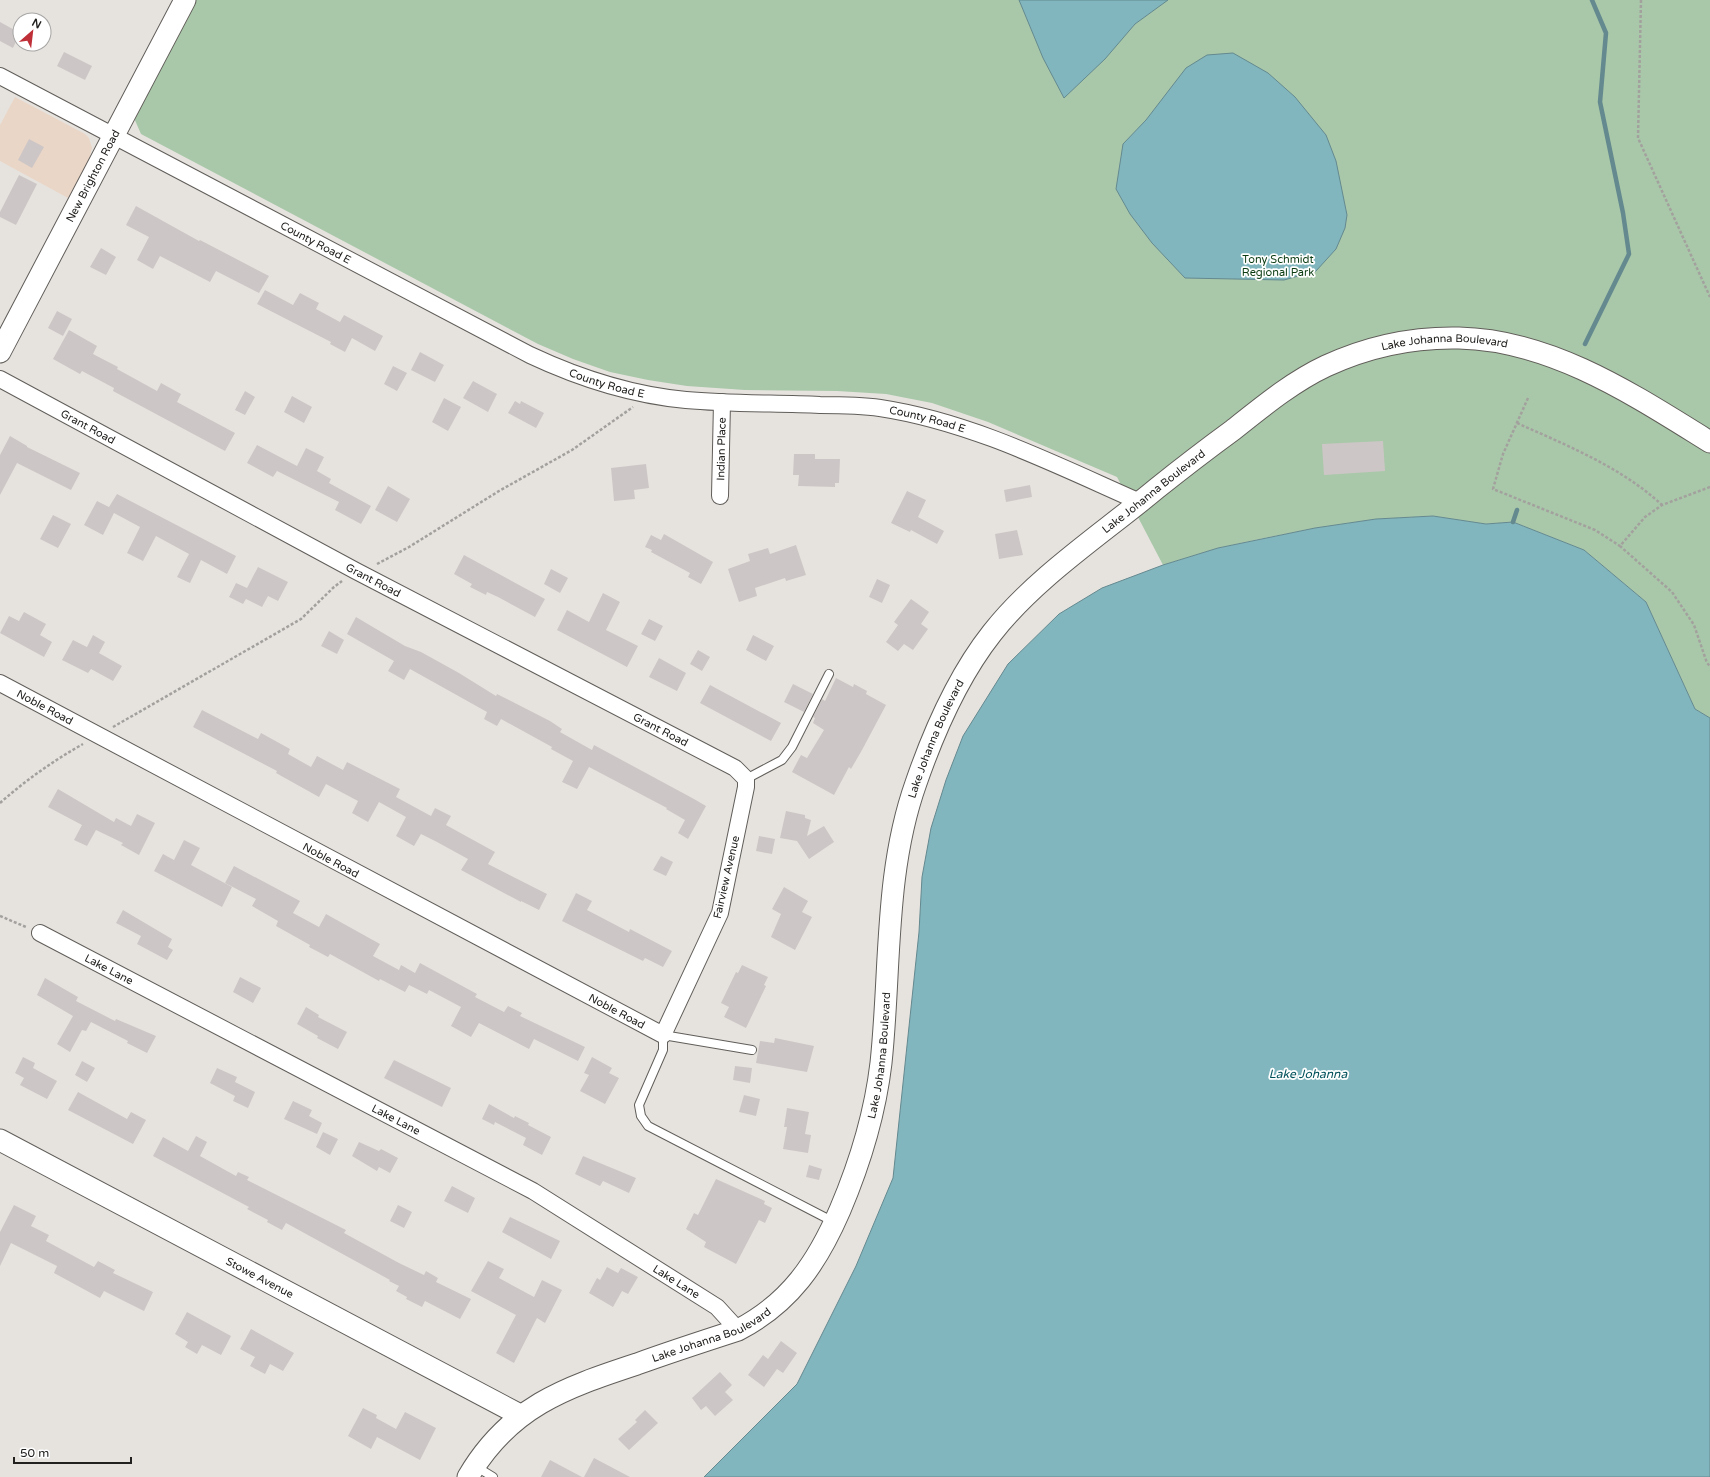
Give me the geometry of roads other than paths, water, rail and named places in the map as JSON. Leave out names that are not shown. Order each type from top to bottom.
[{"type":"street","name":"New Brighton Road","points":[[0,352],[185,0]]},
{"type":"street","name":"County Road E","points":[[0,76],[530,355],[584,377],[611,385],[685,400],[878,408],[919,415],[960,426],[1001,442],[1140,502]]},
{"type":"street","name":"Lake Johanna Boulevard","points":[[471,1471],[500,1433],[520,1415],[536,1405],[583,1382],[738,1330],[766,1314],[783,1300],[803,1278],[835,1222],[862,1154],[874,1109],[881,1063],[895,868],[904,823],[925,758],[954,694],[969,667],[992,634],[1019,602],[1140,502],[1268,402],[1320,369],[1355,354],[1390,345],[1421,340],[1459,338],[1494,341],[1527,348],[1556,358],[1599,378],[1710,442]]},
{"type":"street","name":"Grant Road","points":[[0,379],[356,571],[735,768],[746,779]]},
{"type":"street","name":"Indian Place","points":[[720,496],[722,402]]},
{"type":"street","name":"Noble Road","points":[[0,683],[663,1035]]},
{"type":"street","name":"Fairview Avenue","points":[[663,1035],[720,913],[746,787],[746,779]]},
{"type":"street","name":"Lake Lane","points":[[40,933],[533,1191],[717,1307],[738,1330]]},
{"type":"street","name":"Stowe Avenue","points":[[0,1140],[520,1415]]},
{"type":"lane","points":[[746,779],[782,760],[792,746],[829,674]]},
{"type":"lane","points":[[752,1050],[663,1035],[663,1050],[639,1105],[641,1116],[648,1126],[835,1222]]},
{"type":"lane","points":[[471,1471],[493,1477]]},
{"type":"water","points":[[1019,0],[1168,0],[1135,24],[1105,59],[1064,98],[1043,58]]},
{"type":"water","points":[[1233,53],[1268,73],[1295,97],[1326,135],[1336,161],[1347,215],[1345,228],[1336,249],[1316,271],[1284,280],[1185,278],[1152,243],[1130,214],[1116,189],[1123,144],[1146,120],[1186,68],[1207,55]]},
{"type":"water","name":"Lake Johanna","points":[[1433,516],[1486,524],[1513,522],[1584,550],[1646,602],[1695,709],[1710,718],[1710,1477],[704,1477],[797,1384],[856,1266],[893,1178],[919,932],[922,877],[931,828],[946,780],[963,736],[1008,664],[1059,614],[1102,588],[1163,565],[1218,548],[1315,528],[1376,519]]},
{"type":"waterway","points":[[1585,344],[1629,254],[1623,213],[1600,102],[1606,33],[1592,0]]},
{"type":"waterway","points":[[1513,522],[1517,510]]},
{"type":"park label","name":"Tony Schmidt Regional Park","points":[[1278,265]]}]
